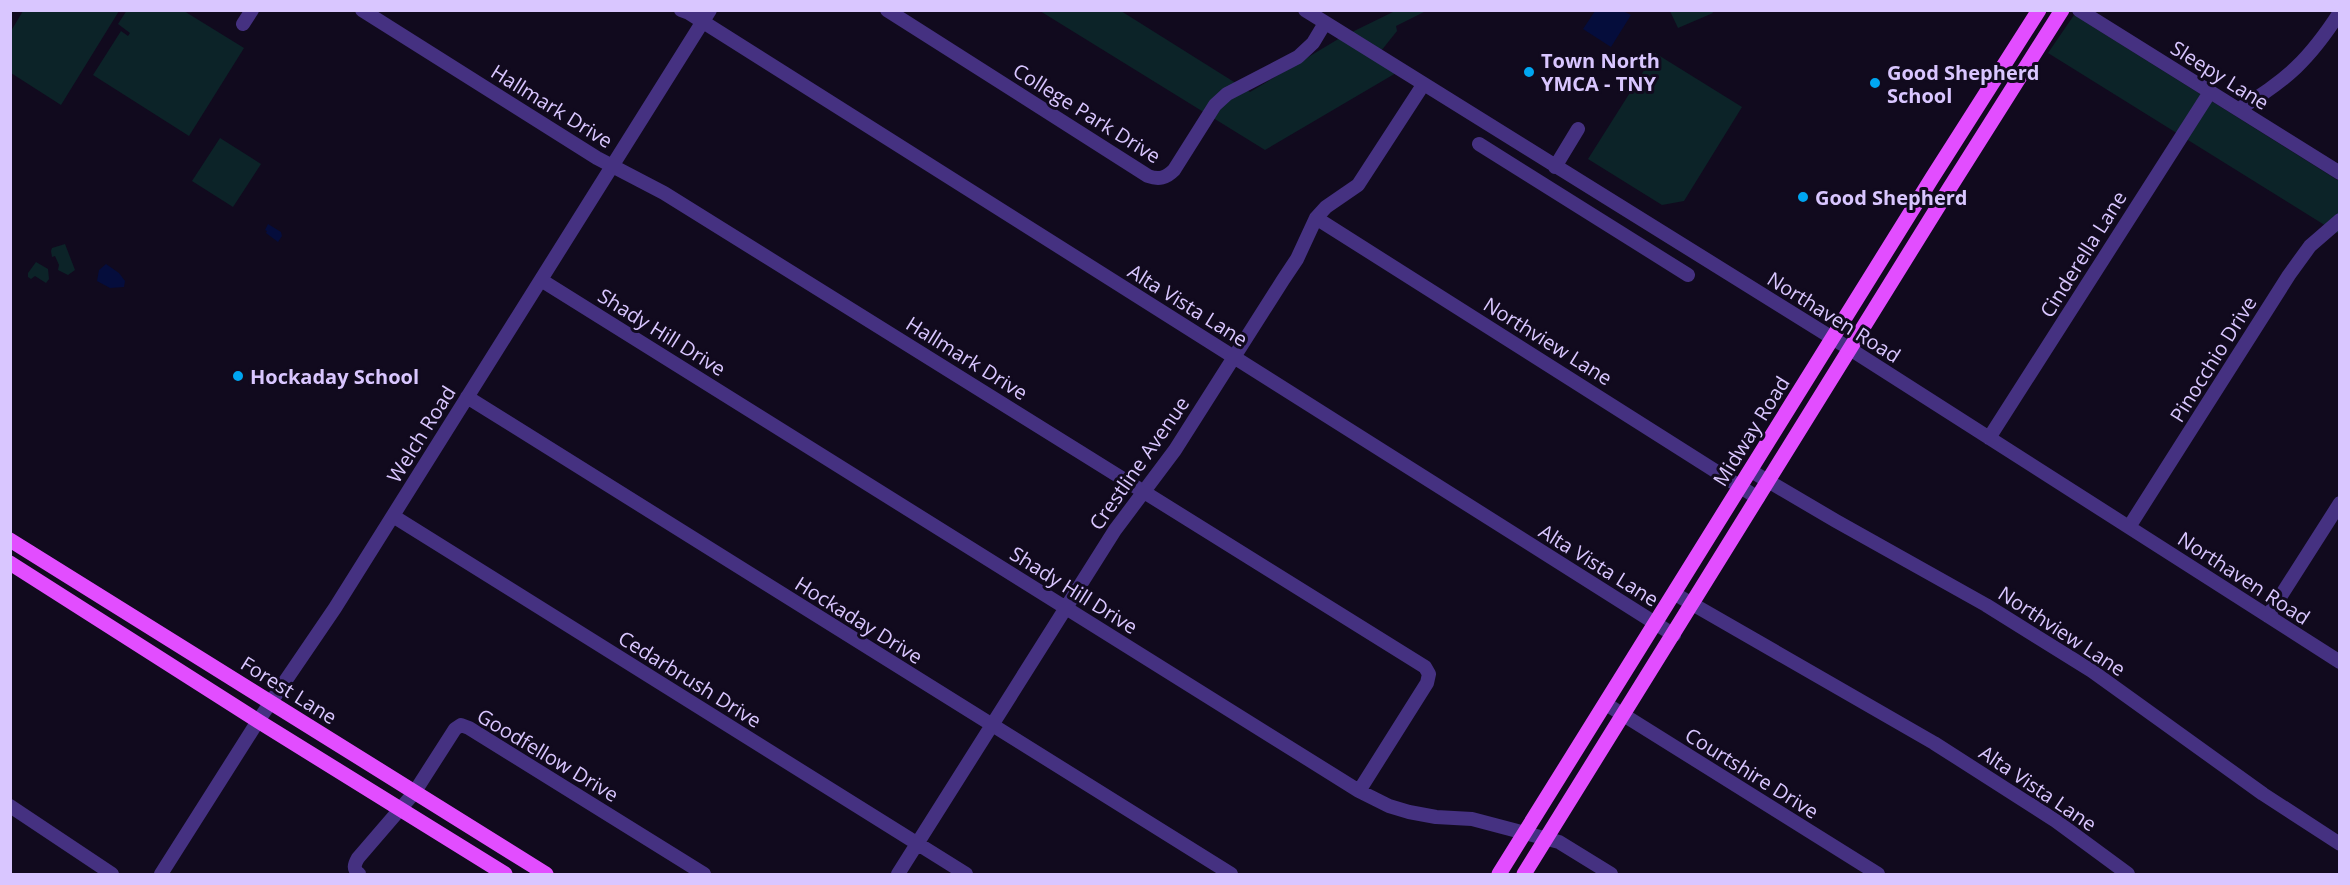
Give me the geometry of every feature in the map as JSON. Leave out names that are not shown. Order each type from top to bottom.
[{"type":"main road","name":"Midway Road","points":[[1499,874],[2039,10]]},
{"type":"main road","name":"Midway Road","points":[[1524,874],[2062,10]]},
{"type":"main road","name":"Forest Lane","points":[[10,540],[546,874]]},
{"type":"main road","points":[[10,563],[258,721],[505,874]]},
{"type":"main road","points":[[74,603],[84,586]]},
{"type":"street","points":[[243,24],[252,10]]},
{"type":"street","name":"Hallmark Drive","points":[[362,10],[612,166],[664,193],[1425,667],[1430,674],[1427,683],[1359,791]]},
{"type":"street","name":"Alta Vista Lane","points":[[681,10],[706,16],[1234,357],[1674,635]]},
{"type":"street","name":"College Park Drive","points":[[887,10],[1156,179],[1167,177],[1174,170],[1215,105],[1227,94],[1298,57],[1313,43],[1325,23]]},
{"type":"street","name":"Northaven Road","points":[[1305,10],[1850,349],[2340,662]]},
{"type":"street","name":"Sleepy Lane","points":[[2079,10],[2340,173]]},
{"type":"street","points":[[2239,110],[2293,72],[2313,50],[2340,12]]},
{"type":"street","name":"Welch Road","points":[[161,874],[258,721],[335,608],[706,16]]},
{"type":"street","name":"Crestline Avenue","points":[[898,874],[1115,530],[1175,450],[1296,259],[1316,218],[1326,207],[1358,184],[1423,85]]},
{"type":"street","name":"Cinderella Lane","points":[[1989,438],[2210,92]]},
{"type":"street","points":[[1555,167],[1578,129]]},
{"type":"street","points":[[1479,144],[1688,275]]},
{"type":"street","points":[[1509,162],[1521,146]]},
{"type":"street","name":"Northview Lane","points":[[1316,218],[1758,498]]},
{"type":"street","name":"Pinocchio Drive","points":[[2129,527],[2289,275],[2310,246],[2340,220]]},
{"type":"street","points":[[1645,248],[1657,230]]},
{"type":"street","name":"Shady Hill Drive","points":[[541,280],[1359,791],[1389,806],[1409,812],[1437,817],[1472,819],[1559,842],[1611,874]]},
{"type":"street","name":"Hockaday Drive","points":[[467,398],[1231,874]]},
{"type":"street","name":"Northview Lane","points":[[1751,471],[1986,605],[2092,671],[2263,794],[2340,844]]},
{"type":"street","points":[[2268,616],[2340,503]]},
{"type":"street","name":"Cedarbrush Drive","points":[[393,516],[966,874]]},
{"type":"street","name":"Alta Vista Lane","points":[[1675,594],[1934,743],[2056,821],[2128,874]]},
{"type":"street","name":"Courtshire Drive","points":[[1606,704],[1878,874]]},
{"type":"street","name":"Goodfellow Drive","points":[[359,874],[354,864],[358,858],[414,793],[455,729],[461,725],[704,874]]},
{"type":"street","points":[[10,806],[112,874]]},
{"type":"green space","points":[[127,10],[184,11],[244,48],[189,136],[93,75],[121,31],[128,36],[130,33],[118,24]]},
{"type":"green space","points":[[23,11],[119,11],[61,105],[11,73],[11,31]]},
{"type":"green space","points":[[1040,11],[1121,11],[1250,92],[1340,38],[1396,73],[1265,150]]},
{"type":"green space","points":[[1395,11],[1426,11],[1396,26],[1397,31],[1381,51],[1350,33]]},
{"type":"green space","points":[[1670,11],[1712,11],[1713,13],[1678,28]]},
{"type":"green space","points":[[2074,15],[2339,181],[2339,234],[2048,53]]},
{"type":"green space","points":[[1655,53],[1742,107],[1684,201],[1662,205],[1588,159]]},
{"type":"green space","points":[[220,138],[261,164],[233,207],[192,181]]},
{"type":"green space","points":[[65,244],[75,270],[68,275],[58,270],[59,265],[55,256],[52,257],[51,251],[52,248]]},
{"type":"green space","points":[[36,262],[48,269],[49,279],[46,283],[35,276],[31,279],[28,277],[28,273]]},
{"type":"shaded area","points":[[1595,11],[1623,11],[1631,15],[1611,47],[1583,29]]},
{"type":"shaded area","points":[[268,224],[281,232],[282,236],[278,242],[266,233]]},
{"type":"shaded area","points":[[106,264],[119,273],[125,281],[124,287],[110,288],[97,281],[99,270]]},
{"type":"place","name":"Town North YMCA - TNY","points":[[1529,72]]},
{"type":"place","name":"Good Shepherd School","points":[[1875,83]]},
{"type":"place","name":"Good Shepherd","points":[[1803,197]]},
{"type":"place","name":"Hockaday School","points":[[238,376]]}]
